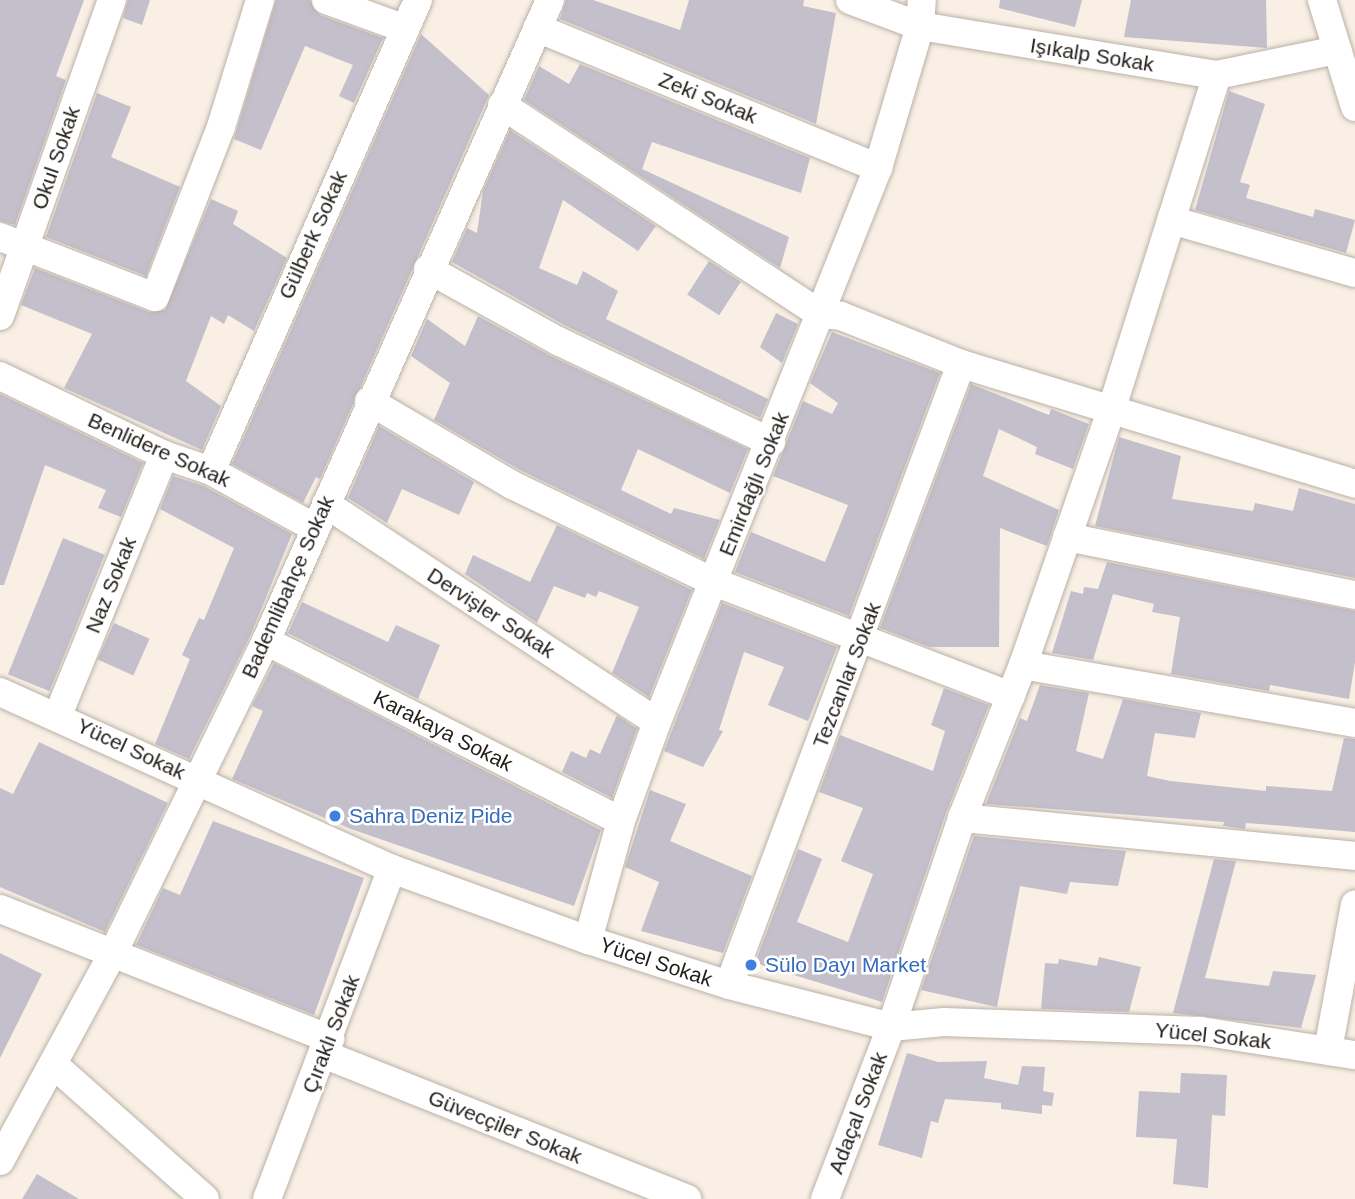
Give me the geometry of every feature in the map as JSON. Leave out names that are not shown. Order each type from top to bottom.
[{"type":"street","name":"Okul Sokak","points":[[0,316],[13,241],[112,0]]},
{"type":"street","points":[[13,241],[155,297],[221,127],[260,0]]},
{"type":"street","points":[[326,0],[404,28]]},
{"type":"street","name":"Gülberk Sokak","points":[[211,471],[418,0]]},
{"type":"street","name":"Bademlibahçe Sokak","points":[[0,1161],[112,955],[266,641],[369,401],[550,0]]},
{"type":"street","name":"Işıkalp Sokak","points":[[850,0],[1217,75],[1337,50]]},
{"type":"street","points":[[1322,0],[1355,107]]},
{"type":"street","name":"Emirdağlı Sokak","points":[[588,940],[621,821],[657,722],[771,442],[878,168],[921,13]]},
{"type":"street","name":"Zeki Sokak","points":[[537,28],[878,168]]},
{"type":"street","name":"Adaçal Sokak","points":[[825,1199],[891,1027],[962,818],[1023,665],[1111,411],[1217,75]]},
{"type":"street","points":[[502,105],[820,314],[841,316],[961,364],[1355,484]]},
{"type":"street","points":[[1171,220],[1355,273]]},
{"type":"street","points":[[428,269],[558,341],[771,442]]},
{"type":"street","name":"Tezcanlar Sokak","points":[[729,985],[861,640],[961,364]]},
{"type":"street","name":"Benlidere Sokak","points":[[0,376],[164,455],[211,471],[321,516]]},
{"type":"street","points":[[369,401],[512,485],[714,582],[1010,696]]},
{"type":"street","name":"Naz Sokak","points":[[58,715],[164,455]]},
{"type":"street","name":"Dervişler Sokak","points":[[321,516],[657,722]]},
{"type":"street","points":[[1067,537],[1355,595]]},
{"type":"street","name":"Karakaya Sokak","points":[[266,641],[621,821]]},
{"type":"street","points":[[1023,665],[1355,723]]},
{"type":"street","name":"Yücel Sokak","points":[[0,692],[58,715],[393,869],[588,940],[729,985],[891,1027],[944,1022],[1201,1031],[1342,1053]]},
{"type":"street","points":[[962,818],[1355,856]]},
{"type":"street","name":"Çıraklı Sokak","points":[[267,1199],[393,869]]},
{"type":"street","points":[[1342,1053],[1355,904]]},
{"type":"street","name":"Güvecçiler Sokak","points":[[0,909],[687,1199]]},
{"type":"street","points":[[53,1064],[205,1199]]},
{"type":"building","points":[[0,0],[84,0],[56,76],[66,80],[15,225],[0,221]]},
{"type":"building","points":[[128,0],[150,0],[142,25],[123,18]]},
{"type":"building","points":[[276,0],[310,0],[320,15],[383,38],[354,103],[339,96],[353,65],[305,46],[261,150],[234,139]]},
{"type":"building","points":[[566,0],[593,0],[680,30],[689,0],[804,0],[803,6],[836,13],[816,124],[560,19]]},
{"type":"building","points":[[1000,0],[1082,0],[1075,27],[999,8]]},
{"type":"building","points":[[1131,0],[1266,0],[1267,48],[1124,37]]},
{"type":"building","points":[[421,34],[489,95],[320,479],[316,477],[303,503],[232,464]]},
{"type":"building","points":[[580,64],[810,158],[801,193],[652,142],[642,169],[789,237],[780,268],[524,100],[539,66],[569,84]]},
{"type":"building","points":[[1229,91],[1265,104],[1240,182],[1250,185],[1246,198],[1313,217],[1315,209],[1355,220],[1346,253],[1195,210]]},
{"type":"building","points":[[97,93],[131,107],[111,157],[180,187],[146,276],[46,237]]},
{"type":"building","points":[[510,130],[656,226],[638,251],[563,200],[539,268],[577,285],[583,271],[618,291],[606,319],[768,399],[760,418],[566,326],[452,262],[467,228],[477,233],[483,191]]},
{"type":"building","points":[[211,199],[238,211],[233,224],[287,258],[254,331],[228,315],[224,324],[211,316],[186,381],[221,406],[202,450],[64,388],[92,334],[21,305],[35,268],[149,312],[165,310]]},
{"type":"building","points":[[709,261],[741,282],[719,315],[687,295]]},
{"type":"building","points":[[776,313],[798,324],[782,363],[760,347]]},
{"type":"building","points":[[478,316],[551,356],[748,449],[730,493],[638,449],[621,490],[671,514],[674,508],[720,520],[704,559],[520,470],[434,420],[450,383],[411,356],[427,319],[465,346]]},
{"type":"building","points":[[832,332],[940,373],[849,616],[735,572],[751,532],[825,562],[848,505],[773,476],[803,401],[832,414],[838,403],[810,383]]},
{"type":"building","points":[[971,384],[1049,415],[1051,409],[1089,424],[1073,469],[1035,454],[1037,447],[999,429],[983,476],[1059,510],[1047,546],[1000,528],[999,647],[929,647],[880,628]]},
{"type":"building","points":[[0,394],[143,463],[121,517],[98,508],[106,490],[45,465],[4,585],[0,585]]},
{"type":"building","points":[[379,426],[474,482],[459,515],[402,489],[387,523],[348,498]]},
{"type":"building","points":[[1119,437],[1181,456],[1172,499],[1253,511],[1255,503],[1293,511],[1299,488],[1355,504],[1355,578],[1095,526]]},
{"type":"building","points":[[173,476],[204,486],[292,534],[251,634],[189,759],[155,744],[190,659],[182,655],[199,618],[204,620],[234,548],[160,509]]},
{"type":"building","points":[[557,525],[692,590],[649,697],[612,673],[639,607],[599,591],[596,597],[587,593],[585,598],[554,586],[537,623],[465,574],[473,555],[530,582]]},
{"type":"building","points":[[63,538],[105,555],[50,691],[8,674]]},
{"type":"building","points":[[1107,562],[1355,611],[1355,662],[1349,699],[1270,685],[1269,691],[1171,674],[1180,617],[1152,612],[1154,604],[1113,594],[1093,660],[1052,653],[1071,591],[1083,594],[1084,587],[1098,589]]},
{"type":"building","points":[[302,602],[388,642],[396,625],[440,645],[418,699],[288,633]]},
{"type":"building","points":[[722,603],[837,647],[808,721],[768,705],[784,667],[744,652],[719,730],[723,731],[703,767],[664,751]]},
{"type":"building","points":[[114,623],[150,639],[133,675],[98,660]]},
{"type":"building","points":[[274,663],[601,830],[574,906],[351,829],[232,779],[263,711],[252,706]]},
{"type":"building","points":[[1040,685],[1089,693],[1076,751],[1103,759],[1123,699],[1201,713],[1195,738],[1155,733],[1147,776],[1170,781],[1266,791],[1266,786],[1332,791],[1344,738],[1355,739],[1355,832],[1246,823],[1245,829],[1223,826],[1224,822],[986,804],[1020,718],[1027,721]]},
{"type":"building","points":[[944,688],[989,705],[946,813],[882,1002],[755,963],[798,849],[822,859],[797,922],[848,942],[873,874],[841,861],[863,808],[819,792],[840,735],[933,771],[945,731],[931,725]]},
{"type":"building","points":[[617,715],[637,729],[612,798],[562,772],[571,751],[586,758],[590,749],[600,754]]},
{"type":"building","points":[[39,742],[168,803],[105,932],[0,887],[0,788],[13,794]]},
{"type":"building","points":[[650,790],[686,804],[670,841],[752,876],[723,953],[641,931],[659,882],[625,867]]},
{"type":"building","points":[[213,821],[364,878],[314,1015],[136,945],[163,888],[180,895]]},
{"type":"building","points":[[974,836],[1126,851],[1118,886],[1070,882],[1067,894],[1020,886],[997,1007],[921,990]]},
{"type":"building","points":[[1214,859],[1236,861],[1205,978],[1269,986],[1273,971],[1316,975],[1301,1028],[1173,1013]]},
{"type":"building","points":[[0,953],[42,974],[0,1058]]},
{"type":"building","points":[[1099,957],[1141,967],[1129,1012],[1041,1009],[1045,963],[1058,964],[1059,959],[1097,966]]},
{"type":"building","points":[[907,1053],[938,1062],[987,1061],[984,1078],[1018,1085],[1022,1066],[1045,1067],[1043,1091],[1054,1093],[1052,1106],[1042,1105],[1042,1114],[1001,1109],[1001,1103],[945,1099],[938,1123],[931,1121],[922,1158],[878,1145]]},
{"type":"building","points":[[1181,1073],[1227,1075],[1225,1116],[1212,1115],[1208,1188],[1173,1184],[1177,1139],[1136,1137],[1139,1091],[1180,1093]]},
{"type":"building","points":[[37,1174],[79,1199],[22,1199]]},
{"type":"place","name":"Sahra Deniz Pide","points":[[335,816]]},
{"type":"place","name":"Sülo Dayı Market","points":[[751,965]]}]
